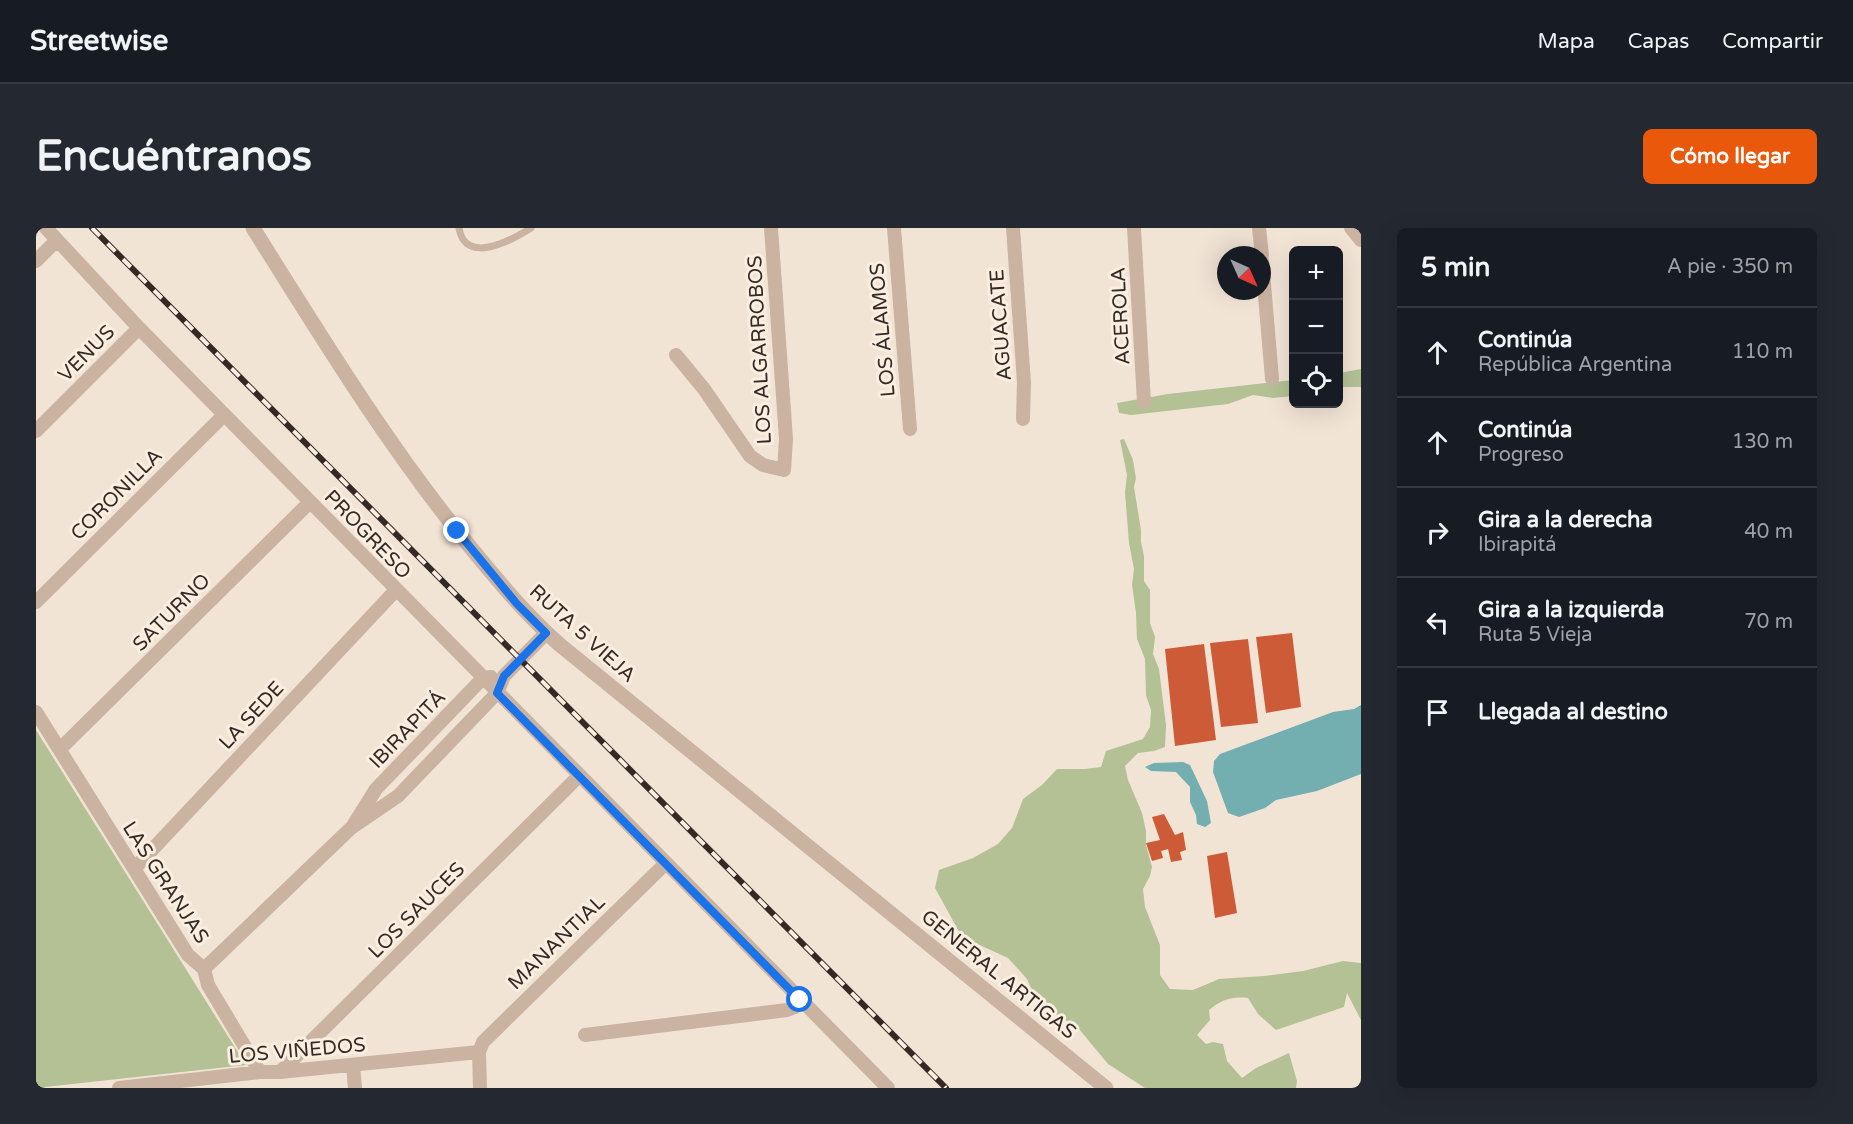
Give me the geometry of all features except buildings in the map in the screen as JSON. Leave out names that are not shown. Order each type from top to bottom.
[{"type":"street","name":"PROGRESO","points":[[46,228],[224,415],[888,1088]]},
{"type":"street","name":"RUTA 5 VIEJA","points":[[253,228],[400,457],[510,595],[546,633],[866,893]]},
{"type":"street","name":"LOS ALGARROBOS","points":[[676,355],[704,389],[750,456],[763,465],[784,470],[786,439],[771,228]]},
{"type":"street","name":"LOS ÁLAMOS","points":[[894,228],[910,429]]},
{"type":"street","name":"AGUACATE","points":[[1013,228],[1024,382],[1023,419]]},
{"type":"street","name":"ACEROLA","points":[[1134,228],[1144,402]]},
{"type":"street","points":[[1259,228],[1261,246]]},
{"type":"street","points":[[36,261],[57,240]]},
{"type":"street","points":[[1265,300],[1272,379]]},
{"type":"street","name":"VENUS","points":[[36,431],[138,327]]},
{"type":"street","name":"CORONILLA","points":[[36,602],[224,415]]},
{"type":"street","name":"SATURNO","points":[[60,749],[310,502]]},
{"type":"street","name":"LA SEDE","points":[[135,868],[396,590]]},
{"type":"street","name":"IBIRAPITÁ","points":[[204,969],[351,828],[398,796],[497,693],[504,676],[546,633]]},
{"type":"street","points":[[483,678],[504,676]]},
{"type":"street","name":"IBIRAPITÁ","points":[[351,828],[376,789],[483,678]]},
{"type":"street","name":"LAS GRANJAS","points":[[36,712],[188,955],[204,969],[208,985],[260,1072]]},
{"type":"street","name":"LOS SAUCES","points":[[280,1072],[579,776]]},
{"type":"street","name":"MANANTIAL","points":[[479,1052],[483,1042],[490,1034],[665,864]]},
{"type":"street","name":"GENERAL ARTIGAS","points":[[866,893],[1106,1088]]},
{"type":"street","points":[[585,1035],[788,1010],[795,1007],[800,1000]]},
{"type":"street","points":[[479,1052],[480,1088]]},
{"type":"street","name":"LOS VIÑEDOS","points":[[119,1088],[260,1072],[280,1072],[479,1052]]},
{"type":"street","points":[[352,1065],[355,1088]]},
{"type":"lane","points":[[459,228],[461,237],[469,246],[480,248],[495,246],[513,239],[531,228]]},
{"type":"green space","points":[[1361,369],[1361,387],[1343,387],[1343,372]]},
{"type":"green space","points":[[1289,380],[1289,396],[1273,398],[1253,395],[1228,404],[1131,415],[1119,413],[1117,403],[1168,394]]},
{"type":"green space","points":[[1124,439],[1133,460],[1136,478],[1134,487],[1144,556],[1144,581],[1150,590],[1150,623],[1155,637],[1153,654],[1159,669],[1166,725],[1165,747],[1138,753],[1125,766],[1146,831],[1146,845],[1152,867],[1143,889],[1145,907],[1160,945],[1160,975],[1170,989],[1193,990],[1219,979],[1303,971],[1343,961],[1361,963],[1361,1020],[1347,993],[1344,1007],[1276,1030],[1258,1014],[1248,998],[1227,1000],[1209,1010],[1210,1020],[1197,1035],[1206,1044],[1213,1042],[1223,1044],[1227,1061],[1242,1078],[1256,1068],[1289,1053],[1297,1081],[1296,1088],[1145,1088],[1108,1064],[1079,1029],[1037,1002],[1027,979],[1008,958],[962,937],[935,888],[939,870],[973,858],[998,844],[1012,828],[1023,799],[1042,785],[1057,769],[1101,767],[1106,751],[1143,739],[1150,727],[1151,710],[1146,695],[1145,659],[1137,639],[1132,585],[1134,569],[1129,543],[1125,492],[1127,475],[1120,440]]},
{"type":"green space","points":[[36,730],[246,1065],[36,1088]]},
{"type":"water","points":[[1361,705],[1361,774],[1317,791],[1276,800],[1265,808],[1239,817],[1228,813],[1213,772],[1214,761],[1220,754],[1333,712],[1354,709]]},
{"type":"water","points":[[1183,762],[1190,765],[1207,801],[1211,823],[1205,827],[1197,824],[1190,802],[1190,787],[1176,772],[1151,771],[1145,767],[1154,763]]},
{"type":"railway","points":[[92,228],[946,1088]]},
{"type":"route","points":[[457,531],[517,604],[546,633],[504,676],[497,693],[800,1000]]}]
